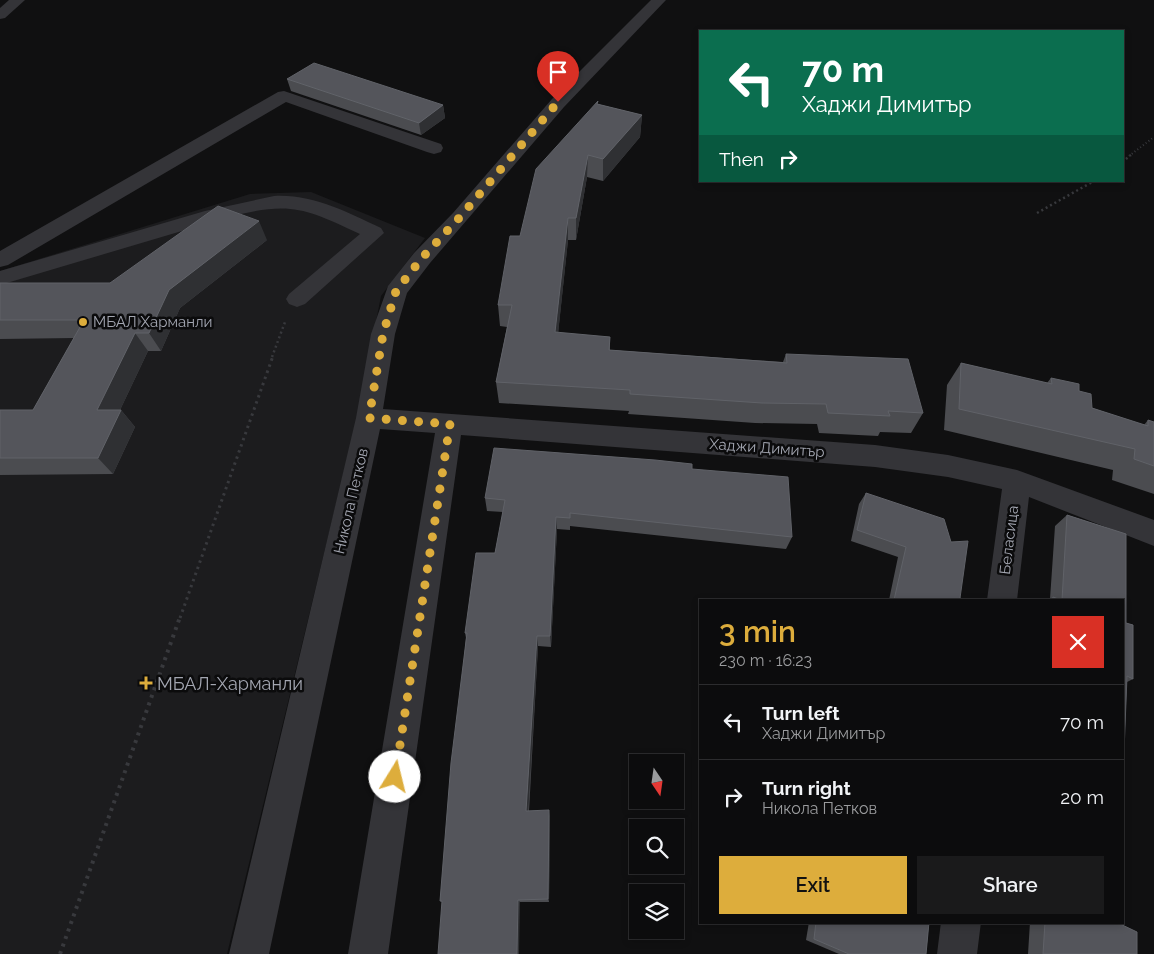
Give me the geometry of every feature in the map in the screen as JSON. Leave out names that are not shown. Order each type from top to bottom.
[{"type":"street","points":[[0,15],[18,0]]},
{"type":"street","name":"Никола Петков","points":[[249,954],[369,418],[383,334],[396,291],[422,258],[460,217],[558,102],[658,0]]},
{"type":"street","points":[[0,260],[284,96],[434,148]]},
{"type":"street","points":[[0,278],[212,215],[245,206],[273,202],[297,202],[320,209],[374,234],[297,299]]},
{"type":"street","name":"Хаджи Димитър","points":[[369,418],[874,456],[948,466],[1017,481],[1154,533]]},
{"type":"street","points":[[368,954],[450,424]]},
{"type":"street","name":"Беласица","points":[[1002,599],[1017,481]]},
{"type":"street","points":[[957,954],[961,924]]},
{"type":"path","points":[[1124,160],[1154,137]]},
{"type":"path","points":[[1037,213],[1092,182]]},
{"type":"path","points":[[60,954],[281,332],[297,299]]},
{"type":"shaded area","name":"МБАЛ-Харманли","points":[[311,192],[425,238],[381,296],[358,413],[227,954],[0,954],[0,271],[250,194]]},
{"type":"building","points":[[314,63],[443,105],[419,123],[287,79]]},
{"type":"building","points":[[598,101],[597,104],[642,115],[603,159],[588,155],[576,218],[568,218],[555,332],[610,337],[609,350],[787,363],[786,354],[908,359],[923,413],[888,411],[890,416],[828,413],[826,404],[762,403],[630,394],[630,390],[496,382],[512,305],[498,305],[510,236],[520,236],[536,169]]},
{"type":"building","points":[[218,206],[259,221],[169,290],[149,333],[135,333],[97,410],[121,410],[98,458],[0,458],[0,410],[33,410],[84,320],[0,320],[0,283],[110,283]]},
{"type":"building","points":[[961,363],[1052,384],[1051,378],[1079,384],[1079,391],[1091,394],[1092,408],[1148,426],[1148,420],[1154,422],[1154,466],[1134,459],[1135,449],[959,409]]},
{"type":"building","points":[[494,448],[655,460],[692,464],[692,469],[788,477],[792,537],[570,513],[570,518],[556,517],[550,636],[537,636],[526,811],[549,810],[548,899],[518,900],[517,954],[438,954],[442,901],[440,901],[451,763],[476,553],[495,553],[505,500],[485,498]]},
{"type":"building","points":[[866,493],[944,519],[951,542],[968,541],[960,598],[962,599],[894,599],[906,547],[857,530]]},
{"type":"building","points":[[1067,515],[1126,534],[1126,623],[1133,625],[1133,679],[1127,676],[1124,752],[1124,599],[1062,599]]},
{"type":"building","points":[[816,924],[929,924],[926,954],[849,954],[814,939]]},
{"type":"building","points":[[1045,924],[1120,924],[1137,932],[1137,954],[1043,954]]},
{"type":"place","name":"МБАЛ Харманли","points":[[83,322]]},
{"type":"place","name":"МБАЛ-Харманли","points":[[146,683]]},
{"type":"route","points":[[395,777],[450,424],[369,418],[383,334],[396,291],[422,258],[460,217],[558,102]]}]
